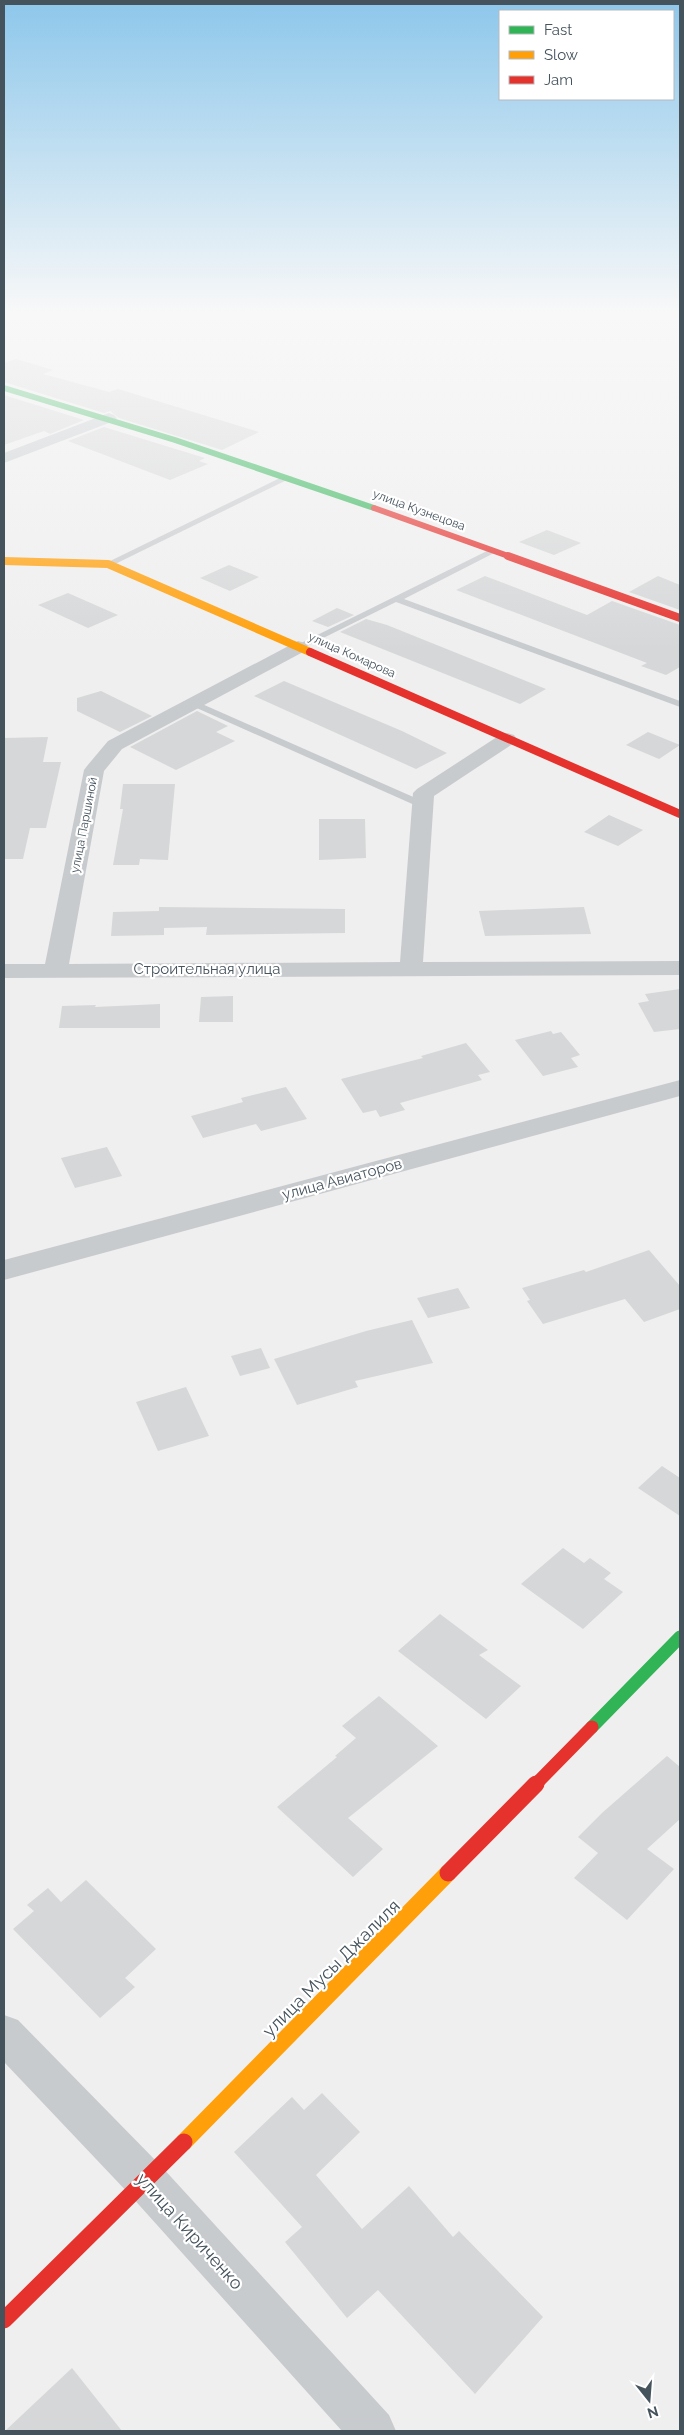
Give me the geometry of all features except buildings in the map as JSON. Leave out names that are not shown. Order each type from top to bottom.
[{"type":"street","points":[[4,458],[97,423]]},
{"type":"street","name":"улица Кузнецова","points":[[123,423],[289,477],[680,618]]},
{"type":"street","name":"улица Комарова","points":[[4,561],[108,564],[680,814]]},
{"type":"street","name":"улица Паршиной","points":[[56,970],[94,770],[115,745],[298,647]]},
{"type":"street","points":[[411,969],[424,793],[508,739]]},
{"type":"street","name":"Строительная улица","points":[[4,971],[680,968]]},
{"type":"street","name":"улица Авиаторов","points":[[4,1270],[680,1088]]},
{"type":"street","name":"улица Мусы Джалиля","points":[[4,2320],[146,2181],[680,1637]]},
{"type":"street","name":"улица Кириченко","points":[[4,2034],[146,2181],[373,2431]]},
{"type":"lane","points":[[108,564],[289,477]]},
{"type":"lane","points":[[298,647],[494,551]]},
{"type":"lane","points":[[396,599],[680,704]]},
{"type":"lane","points":[[193,704],[423,805]]},
{"type":"traffic: fast","points":[[118,423],[175,440],[374,508]]},
{"type":"traffic: fast","points":[[592,1727],[680,1637]]},
{"type":"traffic: slow","points":[[4,561],[108,564],[310,652]]},
{"type":"traffic: slow","points":[[184,2142],[448,1873]]},
{"type":"traffic: jam","points":[[374,508],[680,618]]},
{"type":"traffic: jam","points":[[310,652],[680,814]]},
{"type":"traffic: jam","points":[[448,1873],[592,1727]]},
{"type":"traffic: jam","points":[[4,2320],[184,2142]]}]
